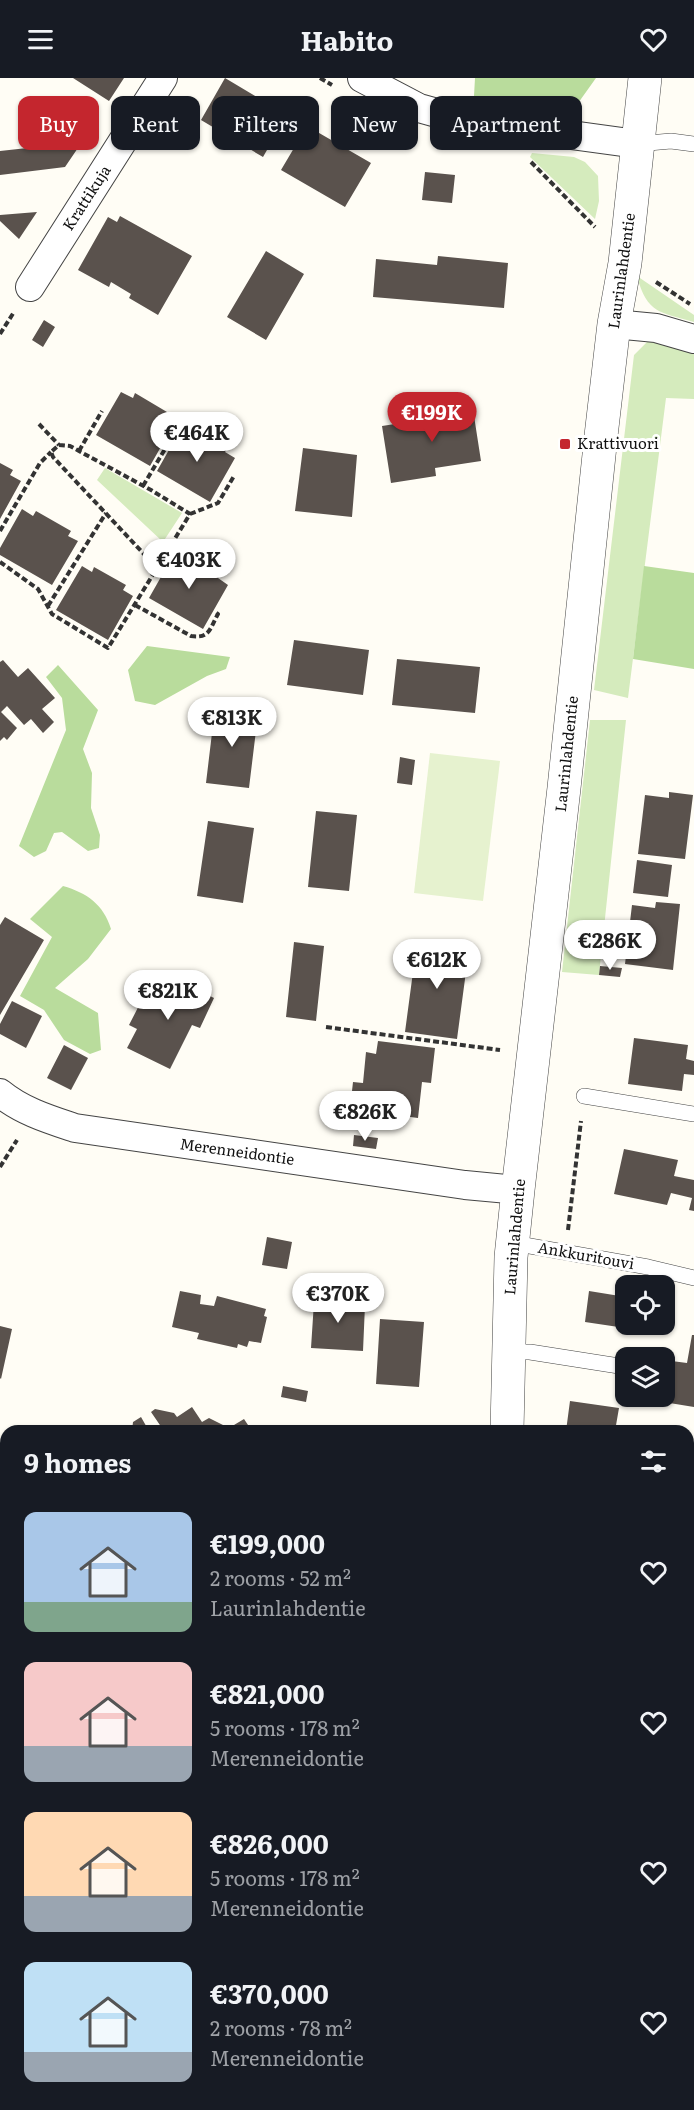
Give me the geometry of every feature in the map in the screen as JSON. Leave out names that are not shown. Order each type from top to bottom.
[{"type":"street","name":"Krattikuja","points":[[30,287],[163,78]]},
{"type":"street","points":[[362,78],[420,108],[462,120],[638,144]]},
{"type":"street","name":"Laurinlahdentie","points":[[507,1425],[507,1352],[518,1190],[547,946],[614,324],[625,263],[645,78]]},
{"type":"street","points":[[614,324],[656,328],[694,339]]},
{"type":"street","name":"Merenneidontie","points":[[0,1093],[11,1102],[39,1116],[75,1128],[465,1185],[518,1190]]},
{"type":"lane","points":[[638,144],[671,141],[694,144]]},
{"type":"lane","points":[[584,1096],[694,1114]]},
{"type":"lane","name":"Ankkuritouvi","points":[[513,1243],[648,1267],[694,1278]]},
{"type":"lane","points":[[507,1352],[530,1352],[615,1365]]},
{"type":"path","points":[[647,276],[694,306]]},
{"type":"path","points":[[79,451],[102,411]]},
{"type":"path","points":[[39,424],[59,445],[70,446],[190,514]]},
{"type":"path","points":[[0,531],[40,463],[59,445]]},
{"type":"path","points":[[143,486],[165,449]]},
{"type":"path","points":[[51,452],[158,569]]},
{"type":"path","points":[[0,562],[38,589],[52,614],[108,648],[190,514],[218,503],[234,476]]},
{"type":"path","points":[[48,606],[106,513]]},
{"type":"path","points":[[135,605],[191,636],[201,638],[207,635],[218,614],[214,611]]},
{"type":"path","points":[[326,1027],[511,1051]]},
{"type":"path","points":[[565,1252],[584,1096]]},
{"type":"path","points":[[0,1167],[19,1139]]},
{"type":"green space","points":[[475,78],[596,78],[582,98],[474,96]]},
{"type":"green space","points":[[532,153],[574,157],[585,162],[598,176],[599,201],[595,219],[530,157]]},
{"type":"green space","points":[[637,276],[694,315],[694,322],[664,313],[650,305]]},
{"type":"green space","points":[[648,341],[694,352],[694,399],[666,398],[628,698],[594,690],[634,355]]},
{"type":"green space","points":[[105,468],[182,513],[163,542],[97,480]]},
{"type":"green space","points":[[644,566],[694,573],[694,669],[633,659]]},
{"type":"green space","points":[[147,646],[230,657],[226,669],[207,676],[155,705],[135,701],[128,670]]},
{"type":"green space","points":[[58,665],[98,710],[83,749],[92,773],[91,808],[100,835],[99,848],[88,851],[62,832],[54,833],[46,851],[34,857],[19,846],[66,730],[62,698],[46,677]]},
{"type":"green space","points":[[590,720],[626,720],[599,975],[562,972]]},
{"type":"green space","points":[[430,753],[500,761],[483,901],[414,893]]},
{"type":"green space","points":[[63,886],[80,892],[99,906],[111,929],[88,959],[55,988],[98,1013],[101,1050],[90,1054],[64,1040],[44,1010],[20,996],[52,937],[30,919]]},
{"type":"building","points":[[73,78],[124,78],[109,101]]},
{"type":"building","points":[[225,78],[255,96],[215,96]]},
{"type":"building","points":[[212,101],[212,127],[201,120]]},
{"type":"building","points":[[319,133],[331,140],[331,150],[349,150],[371,163],[345,207],[281,170],[293,150],[319,150]]},
{"type":"building","points":[[77,150],[65,167],[0,175],[0,151]]},
{"type":"building","points":[[251,150],[267,150],[263,157]]},
{"type":"building","points":[[425,172],[455,175],[452,203],[422,200]]},
{"type":"building","points":[[37,212],[19,239],[0,221],[0,215]]},
{"type":"building","points":[[120,216],[192,256],[158,315],[129,298],[131,294],[111,282],[109,287],[78,270],[108,217],[117,222]]},
{"type":"building","points":[[266,251],[304,274],[266,340],[227,317]]},
{"type":"building","points":[[438,256],[508,263],[504,308],[373,297],[376,259],[437,265]]},
{"type":"building","points":[[44,320],[55,327],[43,347],[32,340]]},
{"type":"building","points":[[121,392],[133,398],[135,393],[167,412],[164,416],[175,422],[150,466],[96,435]]},
{"type":"building","points":[[472,403],[481,461],[435,468],[436,476],[391,483],[382,426],[427,419],[426,410]]},
{"type":"building","points":[[182,427],[193,434],[196,429],[228,447],[225,452],[235,458],[210,502],[157,471]]},
{"type":"building","points":[[303,448],[357,455],[352,517],[295,511]]},
{"type":"building","points":[[0,463],[13,470],[10,475],[21,481],[0,519]]},
{"type":"building","points":[[22,509],[33,516],[36,511],[71,531],[68,536],[78,541],[52,585],[0,555],[0,548]]},
{"type":"building","points":[[174,554],[186,560],[188,556],[221,574],[218,578],[228,585],[203,629],[149,598]]},
{"type":"building","points":[[82,566],[92,572],[94,567],[126,585],[123,590],[133,596],[108,640],[56,610]]},
{"type":"building","points":[[294,640],[369,650],[363,695],[287,685]]},
{"type":"building","points":[[397,659],[480,667],[475,713],[392,705]]},
{"type":"building","points":[[3,660],[18,677],[28,668],[55,698],[42,709],[54,722],[43,733],[31,719],[24,725],[7,706],[1,712],[17,728],[7,740],[4,737],[0,741],[0,662]]},
{"type":"building","points":[[215,708],[258,714],[249,788],[206,783]]},
{"type":"building","points":[[400,757],[415,760],[412,785],[397,783]]},
{"type":"building","points":[[669,792],[693,795],[685,859],[638,854],[645,795],[669,798]]},
{"type":"building","points":[[316,811],[357,815],[349,891],[308,887]]},
{"type":"building","points":[[208,821],[254,828],[243,903],[197,896]]},
{"type":"building","points":[[637,860],[672,865],[668,897],[633,893]]},
{"type":"building","points":[[656,902],[680,904],[673,970],[625,964],[632,905],[655,908]]},
{"type":"building","points":[[5,917],[44,940],[0,1015],[0,925]]},
{"type":"building","points":[[294,942],[324,946],[316,1021],[286,1017]]},
{"type":"building","points":[[417,942],[469,949],[457,1039],[405,1032]]},
{"type":"building","points":[[600,966],[622,968],[620,977],[599,975]]},
{"type":"building","points":[[170,976],[214,998],[200,1028],[192,1025],[170,1069],[127,1048],[137,1029],[129,1025],[148,988],[161,994]]},
{"type":"building","points":[[12,1001],[42,1016],[26,1048],[0,1034],[0,1024]]},
{"type":"building","points":[[634,1038],[688,1045],[686,1059],[694,1061],[694,1075],[684,1074],[682,1091],[628,1084]]},
{"type":"building","points":[[378,1041],[435,1048],[431,1083],[422,1082],[418,1118],[350,1109],[353,1082],[363,1083],[366,1052],[376,1054]]},
{"type":"building","points":[[64,1045],[88,1058],[71,1090],[47,1078]]},
{"type":"building","points":[[354,1135],[378,1138],[376,1149],[353,1146]]},
{"type":"building","points":[[624,1149],[678,1160],[674,1176],[694,1180],[694,1211],[689,1210],[692,1198],[671,1193],[667,1205],[614,1194]]},
{"type":"building","points":[[267,1237],[292,1242],[287,1269],[262,1265]]},
{"type":"building","points":[[180,1291],[201,1295],[200,1304],[214,1306],[217,1296],[266,1309],[264,1316],[267,1317],[261,1343],[249,1341],[247,1347],[238,1344],[237,1348],[197,1339],[199,1333],[172,1327]]},
{"type":"building","points":[[589,1291],[615,1295],[615,1326],[585,1322]]},
{"type":"building","points":[[317,1295],[332,1296],[335,1303],[344,1303],[348,1297],[362,1298],[365,1305],[363,1351],[311,1348],[314,1302]]},
{"type":"building","points":[[380,1319],[424,1322],[419,1387],[376,1384]]},
{"type":"building","points":[[0,1326],[12,1329],[1,1379],[0,1378]]},
{"type":"building","points":[[692,1335],[694,1335],[694,1407],[675,1404],[675,1361],[687,1363]]},
{"type":"building","points":[[283,1386],[308,1391],[306,1402],[281,1397]]},
{"type":"building","points":[[570,1401],[619,1408],[616,1425],[567,1425]]},
{"type":"building","points":[[192,1407],[202,1422],[209,1418],[223,1425],[160,1425],[151,1412],[155,1409],[174,1413],[177,1417]]},
{"type":"building","points":[[141,1417],[146,1425],[133,1425],[133,1422]]},
{"type":"building","points":[[244,1419],[248,1425],[234,1425]]},
{"type":"place","name":"Krattivuori","points":[[565,444]]}]
